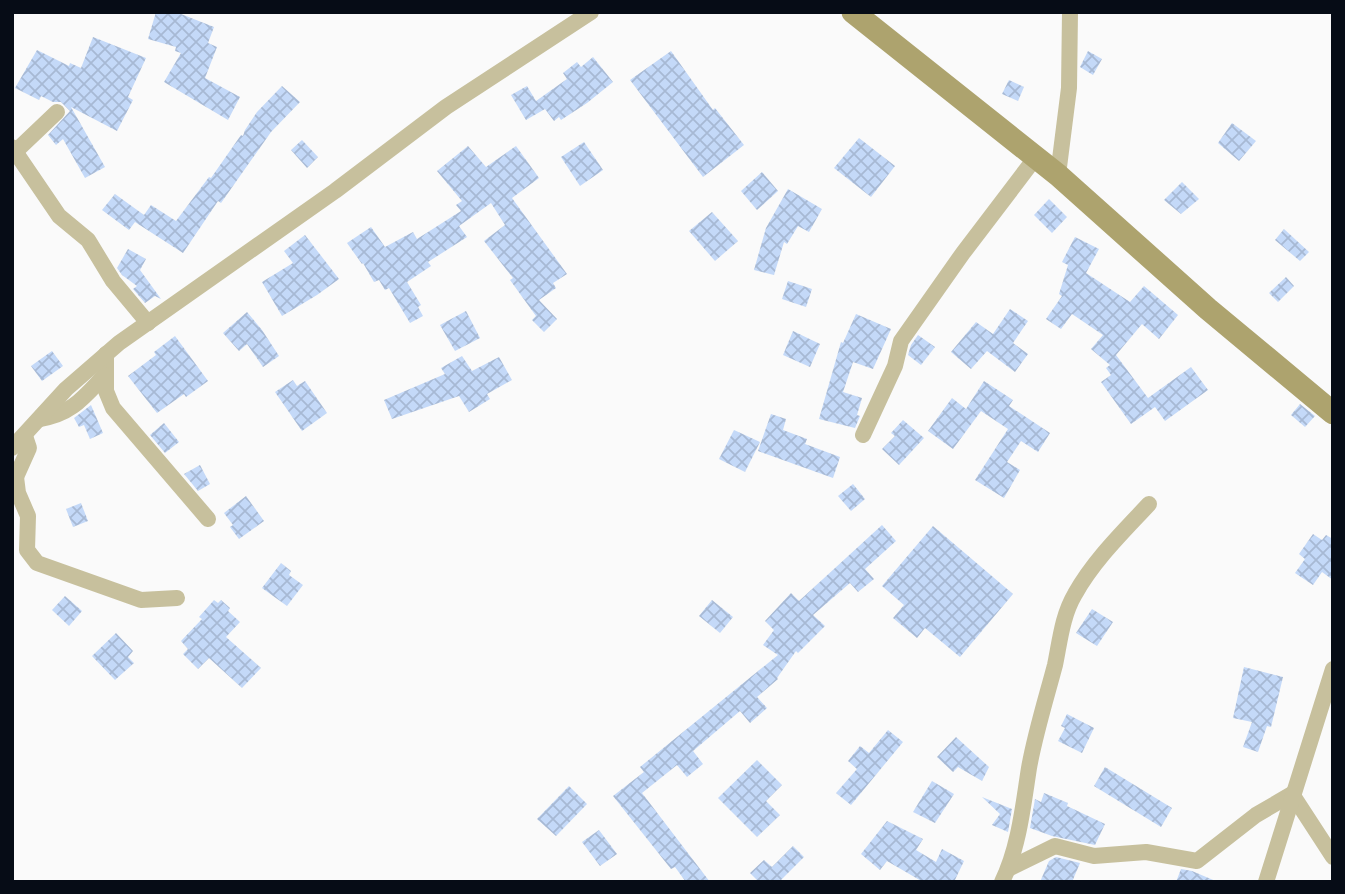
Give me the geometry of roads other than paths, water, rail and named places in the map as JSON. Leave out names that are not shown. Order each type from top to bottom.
[{"type":"main road","points":[[853,12],[1058,175],[1208,309],[1333,413]]},
{"type":"street","points":[[12,448],[66,389],[106,354],[335,191],[446,107],[591,12]]},
{"type":"street","points":[[1058,175],[1069,88],[1070,12]]},
{"type":"street","points":[[57,112],[14,150],[59,216],[88,240],[113,281],[148,323]]},
{"type":"street","points":[[863,435],[895,366],[901,341],[1036,157]]},
{"type":"street","points":[[106,354],[106,391],[113,408],[208,519]]},
{"type":"street","points":[[40,419],[71,409],[105,375]]},
{"type":"street","points":[[25,436],[29,448],[14,478],[28,516],[27,550],[37,563],[141,600],[177,598]]},
{"type":"street","points":[[1005,876],[1025,803],[1029,769],[1060,635],[1073,597],[1100,559],[1149,504]]},
{"type":"street","points":[[1266,882],[1333,669]]},
{"type":"street","points":[[1005,876],[1055,846],[1094,856],[1146,852],[1197,861],[1256,815],[1292,794]]},
{"type":"street","points":[[1292,794],[1333,857]]}]
